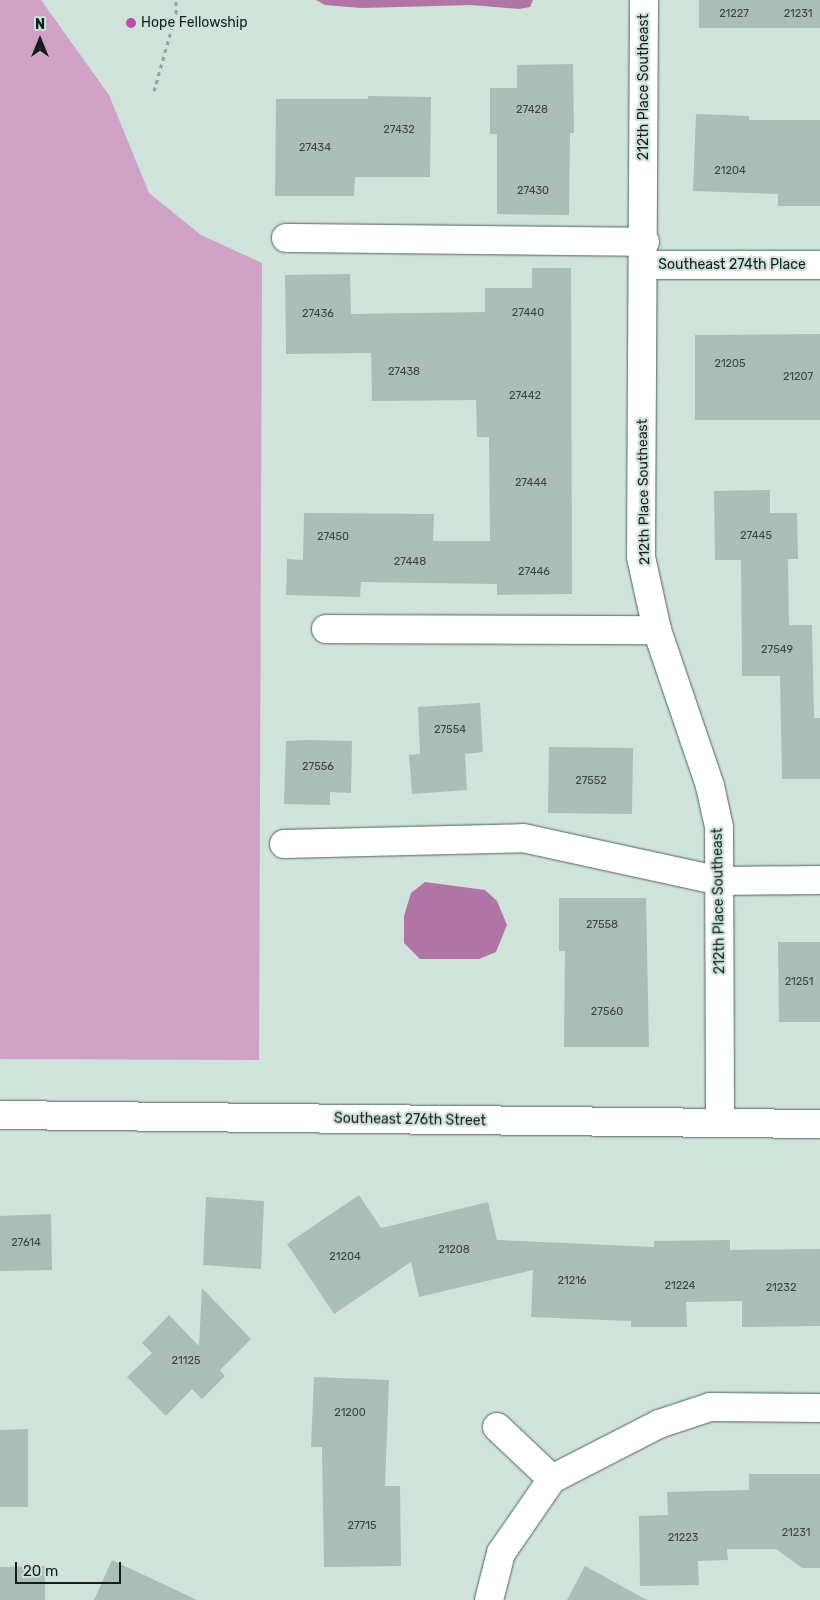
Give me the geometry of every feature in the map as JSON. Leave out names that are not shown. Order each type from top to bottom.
[{"type":"street","name":"212th Place Southeast","points":[[644,0],[645,253],[642,557],[657,630],[710,786],[720,827],[720,1123]]},
{"type":"street","name":"Southeast 274th Place","points":[[286,238],[645,253],[820,265]]},
{"type":"street","points":[[326,629],[657,630]]},
{"type":"street","points":[[284,844],[523,838],[720,881],[820,880]]},
{"type":"street","name":"Southeast 276th Street","points":[[0,1116],[820,1124]]},
{"type":"street","points":[[489,1600],[501,1553],[552,1479],[659,1424],[710,1407],[820,1408]]},
{"type":"street","points":[[497,1427],[552,1479]]},
{"type":"path","points":[[154,91],[176,13],[176,0]]},
{"type":"shaded area","points":[[0,0],[41,0],[109,95],[149,193],[201,235],[262,263],[259,1060],[0,1059]]},
{"type":"shaded area","points":[[316,0],[533,0],[530,7],[519,9],[471,5],[362,8],[325,5]]},
{"type":"shaded area","points":[[425,882],[485,890],[497,901],[507,925],[496,952],[479,959],[420,959],[404,943],[404,916],[411,893]]},
{"type":"building","points":[[699,0],[820,0],[820,28],[699,28]]},
{"type":"building","points":[[573,64],[574,133],[570,133],[569,215],[497,214],[497,134],[490,134],[490,88],[517,88],[517,65]]},
{"type":"building","points":[[368,96],[431,97],[430,177],[355,177],[354,196],[275,196],[276,99],[368,99]]},
{"type":"building","points":[[696,114],[749,116],[749,120],[820,120],[820,206],[778,206],[778,194],[693,191]]},
{"type":"building","points":[[532,268],[571,268],[572,594],[497,595],[497,584],[361,582],[360,597],[286,595],[287,559],[303,560],[304,513],[434,514],[433,541],[490,541],[489,437],[477,437],[476,400],[372,401],[371,353],[286,354],[285,275],[350,274],[351,314],[485,312],[485,288],[532,288]]},
{"type":"building","points":[[820,334],[820,420],[695,420],[695,335]]},
{"type":"building","points":[[770,490],[770,513],[797,513],[798,559],[788,559],[789,625],[812,625],[814,718],[820,718],[820,779],[782,779],[780,676],[742,676],[741,560],[715,560],[714,491]]},
{"type":"building","points":[[480,703],[483,752],[465,754],[467,790],[412,794],[409,755],[420,754],[418,707]]},
{"type":"building","points":[[286,741],[352,741],[351,793],[330,792],[330,805],[284,804]]},
{"type":"building","points":[[549,747],[633,748],[632,814],[548,813]]},
{"type":"building","points":[[559,898],[646,898],[649,1047],[564,1047],[565,951],[559,951]]},
{"type":"building","points":[[778,942],[820,942],[820,1022],[779,1022]]},
{"type":"building","points":[[359,1195],[381,1228],[488,1202],[497,1240],[654,1247],[654,1241],[730,1240],[730,1250],[820,1249],[820,1326],[742,1327],[742,1301],[686,1302],[687,1327],[631,1327],[631,1321],[531,1317],[533,1270],[419,1297],[411,1262],[334,1314],[287,1244]]},
{"type":"building","points":[[206,1197],[264,1201],[261,1269],[203,1265]]},
{"type":"building","points":[[51,1214],[52,1270],[0,1271],[0,1216]]},
{"type":"building","points":[[202,1288],[251,1339],[220,1370],[225,1376],[202,1399],[192,1389],[166,1416],[127,1377],[152,1353],[142,1343],[169,1315],[199,1346]]},
{"type":"building","points":[[314,1377],[389,1380],[385,1486],[400,1486],[401,1566],[324,1567],[322,1447],[311,1447]]},
{"type":"building","points":[[28,1429],[28,1507],[0,1507],[0,1430]]},
{"type":"building","points":[[749,1474],[820,1474],[820,1568],[802,1568],[776,1549],[727,1549],[728,1560],[698,1561],[699,1585],[640,1586],[639,1516],[668,1515],[667,1492],[749,1490]]},
{"type":"building","points":[[112,1560],[197,1600],[94,1600]]},
{"type":"building","points":[[45,1566],[45,1600],[0,1600],[0,1567]]},
{"type":"building","points":[[585,1566],[647,1600],[567,1600]]},
{"type":"place","name":"Hope Fellowship","points":[[131,23]]}]
